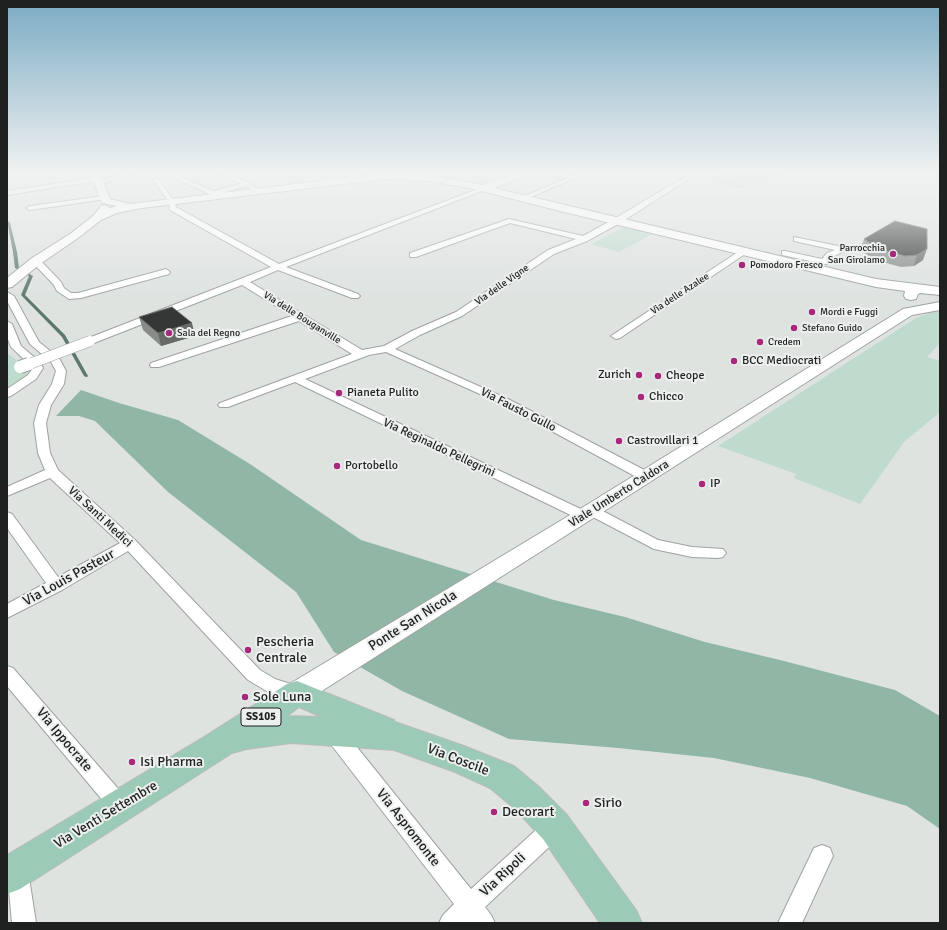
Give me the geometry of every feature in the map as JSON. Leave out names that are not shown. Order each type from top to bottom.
[{"type":"main road","points":[[297,693],[394,736]]},
{"type":"main road","name":"SS105","points":[[225,741],[297,693]]},
{"type":"main road","name":"Via Coscile","points":[[225,741],[262,732],[291,729],[312,729],[333,732],[394,736],[464,761],[502,777],[526,797],[555,827],[623,923]]},
{"type":"main road","name":"Via Venti Settembre","points":[[12,872],[121,807],[225,741]]},
{"type":"street","points":[[9,282],[74,236],[98,216]]},
{"type":"street","points":[[188,216],[278,267],[355,296]]},
{"type":"street","points":[[20,367],[411,216]]},
{"type":"street","points":[[598,216],[744,252],[824,262],[830,255],[843,249],[800,236],[782,256]]},
{"type":"street","name":"Via delle Vigne","points":[[224,406],[360,354],[387,349],[416,333],[459,314],[551,252],[584,239],[624,216]]},
{"type":"street","points":[[413,255],[509,221],[584,239]]},
{"type":"street","name":"Via delle Azalee","points":[[616,336],[744,252]]},
{"type":"street","points":[[782,256],[923,295]]},
{"type":"street","points":[[32,265],[58,284],[60,289],[69,296],[78,296],[166,272]]},
{"type":"street","name":"Via delle Bouganville","points":[[243,282],[360,354]]},
{"type":"street","name":"Via Santi Medici","points":[[7,295],[9,296],[35,344],[55,360],[61,371],[58,384],[45,405],[40,423],[44,453],[52,472],[130,544],[254,675],[270,685],[297,693]]},
{"type":"street","name":"Viale Umberto Caldora","points":[[492,572],[647,477],[923,295],[940,306]]},
{"type":"street","points":[[155,365],[300,317]]},
{"type":"street","points":[[7,324],[16,347],[27,358],[36,364],[38,368],[32,377],[7,394]]},
{"type":"street","name":"Via Fausto Gullo","points":[[387,349],[504,401],[647,477]]},
{"type":"street","name":"Via Reginaldo Pellegrini","points":[[295,378],[654,544],[692,552],[718,553]]},
{"type":"street","points":[[7,492],[52,472]]},
{"type":"street","points":[[7,517],[12,536],[56,586]]},
{"type":"street","name":"Via Louis Pasteur","points":[[7,612],[130,544]]},
{"type":"street","name":"Ponte San Nicola","points":[[297,693],[492,572]]},
{"type":"street","name":"Via Ippocrate","points":[[7,673],[121,807]]},
{"type":"street","name":"Via Aspromonte","points":[[333,732],[483,923]]},
{"type":"street","name":"Via Ripoli","points":[[451,923],[555,827]]},
{"type":"street","points":[[790,923],[822,856]]},
{"type":"street","points":[[12,872],[24,923]]},
{"type":"green space","points":[[624,227],[652,234],[619,252],[591,244]]},
{"type":"green space","points":[[940,311],[940,343],[927,357],[940,361],[940,412],[904,442],[860,504],[794,478],[796,474],[718,446],[916,318],[932,312]]},
{"type":"green space","points":[[7,353],[31,370],[22,379],[7,388]]},
{"type":"green space","points":[[81,390],[178,420],[250,464],[361,540],[554,600],[625,617],[705,642],[895,690],[940,716],[940,829],[907,806],[810,778],[714,758],[509,739],[402,691],[334,652],[296,592],[168,492],[95,421],[79,416],[56,416]]},
{"type":"building","points":[[895,221],[927,229],[927,249],[917,255],[905,256],[879,249],[864,239]]},
{"type":"building","points":[[172,307],[192,323],[158,333],[139,317]]},
{"type":"waterway","points":[[7,221],[9,223],[17,268],[31,276],[23,295],[64,336],[86,376]]},
{"type":"place","name":"Parrocchia San Girolamo","points":[[893,254]]},
{"type":"place","name":"Pomodoro Fresco","points":[[742,265]]},
{"type":"place","name":"Mordi e Fuggi","points":[[812,312]]},
{"type":"place","name":"Stefano Guido","points":[[794,328]]},
{"type":"place","name":"Sala del Regno","points":[[169,333]]},
{"type":"place","name":"Credem","points":[[760,342]]},
{"type":"place","name":"BCC Mediocrati","points":[[734,361]]},
{"type":"place","name":"Zurich","points":[[639,375]]},
{"type":"place","name":"Cheope","points":[[658,376]]},
{"type":"place","name":"Pianeta Pulito","points":[[339,393]]},
{"type":"place","name":"Chicco","points":[[641,397]]},
{"type":"place","name":"Castrovillari 1","points":[[619,441]]},
{"type":"place","name":"Portobello","points":[[337,466]]},
{"type":"place","name":"IP","points":[[702,484]]},
{"type":"place","name":"Pescheria Centrale","points":[[248,650]]},
{"type":"place","name":"Sole Luna","points":[[245,697]]},
{"type":"place","name":"Isi Pharma","points":[[132,762]]},
{"type":"place","name":"Sirio","points":[[586,803]]},
{"type":"place","name":"Decorart","points":[[494,812]]}]
